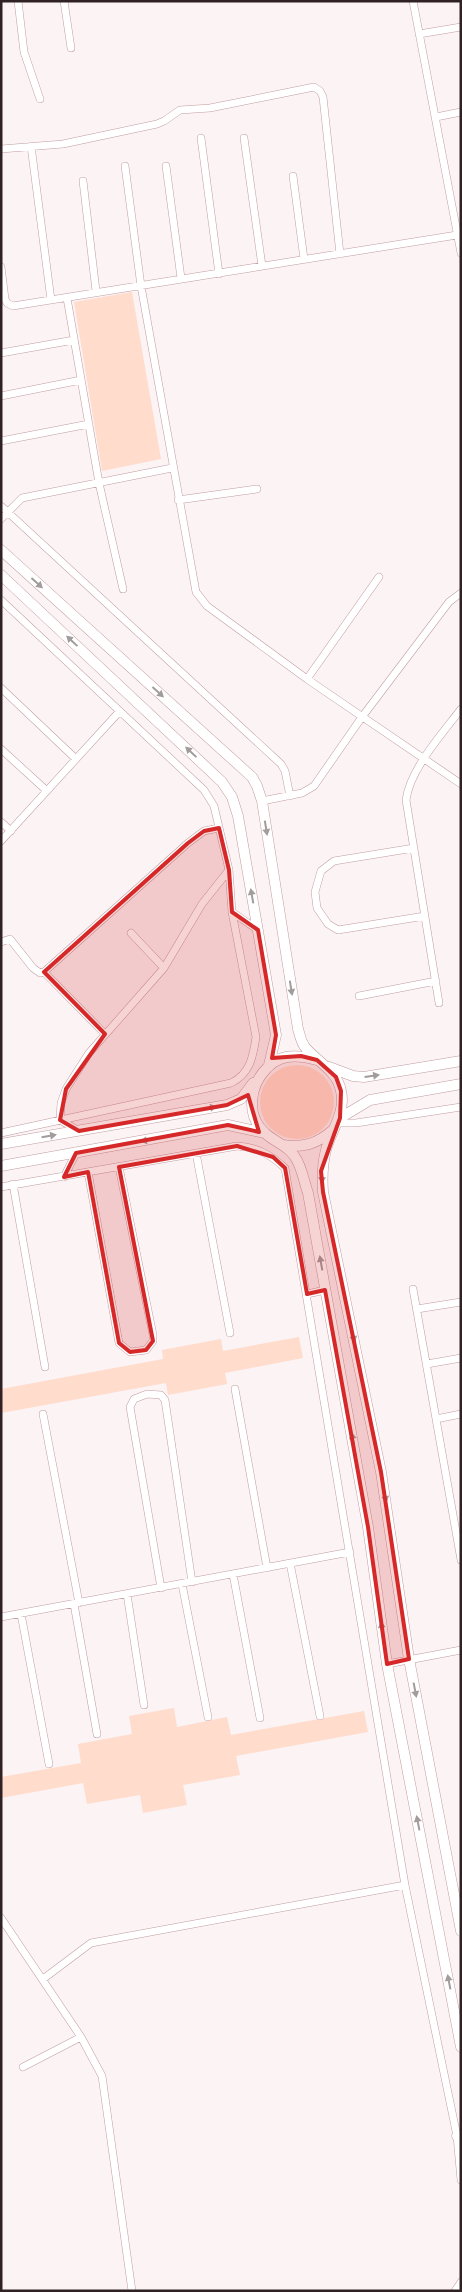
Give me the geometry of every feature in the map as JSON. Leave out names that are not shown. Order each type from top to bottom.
[{"type":"street","points":[[18,1],[24,52],[40,98]]},
{"type":"street","points":[[64,1],[70,48]]},
{"type":"street","points":[[413,1],[461,253]]},
{"type":"street","points":[[419,34],[461,27]]},
{"type":"street","points":[[1,149],[64,144],[164,122],[180,110],[210,108],[314,87],[320,91],[323,97],[340,254]]},
{"type":"street","points":[[436,117],[461,112]]},
{"type":"street","points":[[201,138],[219,274]]},
{"type":"street","points":[[244,138],[262,266]]},
{"type":"street","points":[[31,146],[50,300]]},
{"type":"street","points":[[125,166],[141,286],[172,468],[196,592],[200,599],[307,679],[461,784]]},
{"type":"street","points":[[166,166],[181,278]]},
{"type":"street","points":[[293,176],[304,259]]},
{"type":"street","points":[[83,181],[96,291]]},
{"type":"street","points":[[1,267],[6,298],[10,305],[67,298],[96,291],[219,274],[458,235]]},
{"type":"street","points":[[67,298],[99,483],[123,589]]},
{"type":"street","points":[[1,353],[74,340]]},
{"type":"street","points":[[1,396],[81,380]]},
{"type":"street","points":[[1,441],[88,424]]},
{"type":"street","points":[[1,519],[22,498],[172,468]]},
{"type":"street","points":[[178,500],[257,489]]},
{"type":"street","points":[[1,506],[281,764],[285,771],[290,796]]},
{"type":"street","points":[[1,550],[252,777],[262,801],[298,1029],[304,1045],[336,1077],[341,1091],[342,1106],[321,1171],[323,1192],[381,1472],[409,1659],[461,1931]]},
{"type":"street","points":[[1,575],[222,782],[232,797],[238,816],[276,1035],[270,1065]]},
{"type":"street","points":[[307,679],[379,578]]},
{"type":"street","points":[[262,801],[302,794],[314,786],[362,717],[449,602],[461,594]]},
{"type":"street","points":[[1,600],[204,790],[214,806],[229,870],[232,912],[256,1037],[253,1057],[248,1069],[240,1078],[216,1087],[1,1133]]},
{"type":"street","points":[[1,688],[76,759]]},
{"type":"street","points":[[439,1003],[406,800],[408,787],[425,758],[461,709]]},
{"type":"street","points":[[1,841],[120,712]]},
{"type":"street","points":[[1,750],[47,791]]},
{"type":"street","points":[[1,822],[11,831]]},
{"type":"street","points":[[1,942],[10,939],[33,968],[40,973],[44,972],[188,843],[204,831],[220,828]]},
{"type":"street","points":[[414,848],[334,861],[321,871],[315,892],[315,901],[319,913],[328,924],[338,930],[425,916]]},
{"type":"street","points":[[60,1120],[61,1103],[66,1089],[89,1053],[164,968],[202,904],[229,870]]},
{"type":"street","points":[[232,912],[258,930]]},
{"type":"street","points":[[131,933],[164,968]]},
{"type":"street","points":[[44,972],[104,1034]]},
{"type":"street","points":[[359,996],[436,981]]},
{"type":"street","points":[[1,1144],[227,1105],[241,1098],[270,1065],[284,1057],[301,1056],[354,1076],[364,1077],[461,1061]]},
{"type":"street","points":[[259,1076],[253,1091],[252,1106],[256,1121],[265,1134]]},
{"type":"street","points":[[283,1145],[298,1147],[312,1144],[337,1123],[370,1100],[461,1084]]},
{"type":"street","points":[[337,1123],[356,1123],[461,1107]]},
{"type":"street","points":[[60,1120],[79,1131]]},
{"type":"street","points":[[1,1166],[228,1125],[265,1134],[283,1145],[295,1156],[302,1175],[326,1290],[368,1527],[387,1664],[461,2048]]},
{"type":"street","points":[[1,1187],[237,1146],[248,1146],[273,1157],[285,1168],[405,1885],[459,2136],[461,2180]]},
{"type":"street","points":[[64,1177],[76,1153]]},
{"type":"street","points":[[196,1153],[230,1333]]},
{"type":"street","points":[[88,1172],[119,1343],[130,1352],[146,1350],[153,1341],[153,1335],[119,1167]]},
{"type":"street","points":[[13,1184],[46,1367]]},
{"type":"street","points":[[413,1289],[458,1527],[461,1560]]},
{"type":"street","points":[[306,1294],[326,1290]]},
{"type":"street","points":[[417,1310],[461,1302]]},
{"type":"street","points":[[426,1364],[461,1358]]},
{"type":"street","points":[[235,1389],[267,1568]]},
{"type":"street","points":[[161,1588],[130,1408],[134,1399],[147,1394],[161,1394],[166,1400],[192,1582]]},
{"type":"street","points":[[44,1414],[77,1604],[97,1734]]},
{"type":"street","points":[[436,1418],[461,1414]]},
{"type":"street","points":[[1,1616],[77,1604],[350,1552]]},
{"type":"street","points":[[290,1563],[320,1716]]},
{"type":"street","points":[[233,1574],[260,1718]]},
{"type":"street","points":[[182,1584],[208,1717]]},
{"type":"street","points":[[126,1594],[144,1705]]},
{"type":"street","points":[[21,1614],[49,1764]]},
{"type":"street","points":[[387,1664],[461,1650]]},
{"type":"street","points":[[43,1979],[91,1944],[405,1885]]},
{"type":"street","points":[[1,1918],[81,2037],[102,2076],[132,2291]]},
{"type":"street","points":[[23,2067],[81,2037]]},
{"type":"street","points":[[455,2291],[461,2282]]},
{"type":"highlighted area","points":[[219,828],[229,870],[232,912],[258,930],[276,1035],[272,1058],[301,1056],[317,1060],[336,1077],[341,1091],[340,1118],[321,1171],[323,1192],[381,1472],[409,1659],[387,1664],[368,1527],[325,1290],[307,1294],[285,1168],[273,1157],[237,1146],[119,1167],[153,1341],[146,1350],[130,1352],[119,1343],[88,1172],[64,1177],[76,1153],[228,1125],[259,1132],[248,1095],[227,1105],[79,1131],[60,1120],[66,1089],[105,1034],[44,972],[188,843],[204,831]]},
{"type":"shaded area","points":[[132,292],[161,459],[102,471],[74,302]]},
{"type":"shaded area","points":[[297,1065],[318,1071],[328,1081],[334,1102],[328,1123],[318,1133],[297,1139],[276,1133],[266,1123],[260,1102],[266,1081],[276,1071]]},
{"type":"shaded area","points":[[299,1337],[303,1358],[225,1373],[227,1384],[168,1395],[166,1383],[1,1413],[1,1389],[163,1359],[162,1350],[221,1339],[223,1351]]},
{"type":"shaded area","points":[[174,1708],[177,1727],[227,1717],[231,1735],[364,1711],[368,1732],[236,1756],[240,1775],[183,1785],[187,1805],[143,1813],[140,1795],[87,1804],[83,1783],[1,1798],[1,1777],[81,1763],[78,1744],[132,1734],[129,1716]]}]
